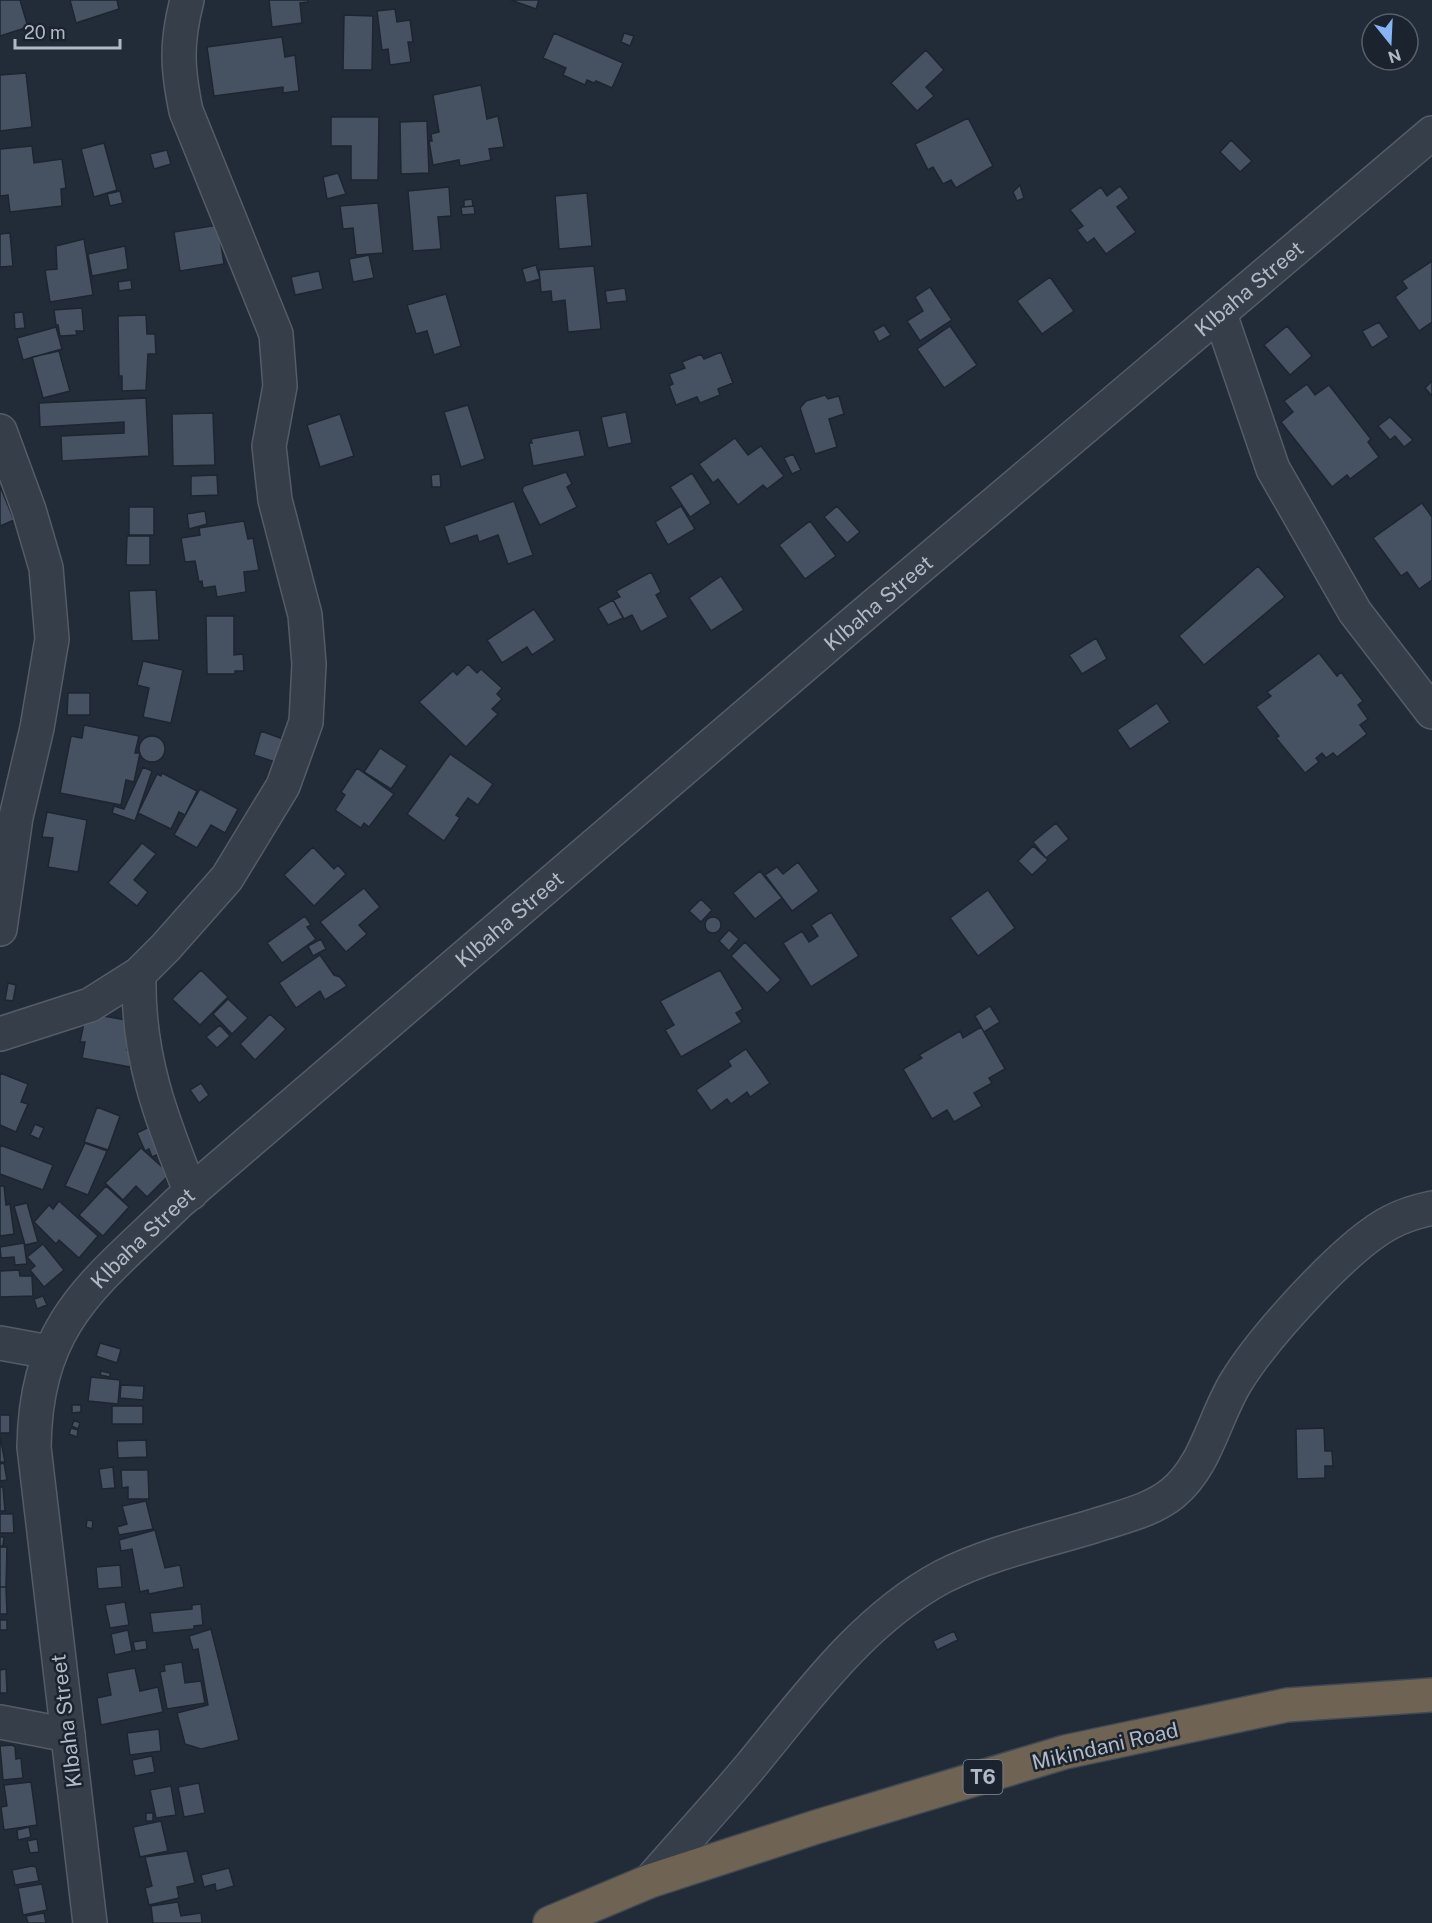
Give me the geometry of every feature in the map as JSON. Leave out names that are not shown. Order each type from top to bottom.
[{"type":"highway","name":"Mikindani Road","points":[[550,1923],[650,1881],[816,1827],[1065,1752],[1287,1706],[1432,1695]]},
{"type":"street","points":[[0,1034],[90,1005],[139,974],[227,878],[283,786],[306,722],[309,664],[305,615],[275,500],[269,446],[280,386],[276,334],[186,111],[178,76],[178,38],[187,0]]},
{"type":"street","name":"KIbaha Street","points":[[90,1923],[34,1447],[35,1409],[49,1352],[70,1312],[84,1295],[191,1193],[849,627],[1220,314],[1305,239],[1432,134]]},
{"type":"street","points":[[1220,314],[1274,469],[1355,612],[1432,712]]},
{"type":"street","points":[[0,431],[29,510],[46,568],[52,639],[37,728],[16,817],[0,928]]},
{"type":"street","points":[[139,974],[138,1014],[147,1065],[163,1123],[191,1193]]},
{"type":"street","points":[[650,1881],[748,1769],[808,1695],[859,1640],[907,1600],[943,1577],[993,1558],[1145,1510],[1173,1493],[1195,1470],[1236,1382],[1275,1330],[1354,1248],[1389,1222],[1432,1208]]},
{"type":"street","points":[[0,1343],[49,1352]]},
{"type":"street","points":[[0,1722],[68,1736]]},
{"type":"building","points":[[0,0],[20,0],[28,27],[0,36]]},
{"type":"building","points":[[70,0],[117,0],[119,9],[76,23]]},
{"type":"building","points":[[269,0],[308,0],[308,2],[300,3],[302,23],[272,27]]},
{"type":"building","points":[[511,0],[539,0],[536,9]]},
{"type":"building","points":[[395,9],[397,22],[410,20],[413,42],[408,42],[411,62],[390,65],[388,49],[382,50],[377,11]]},
{"type":"building","points":[[344,15],[373,16],[372,70],[343,70]]},
{"type":"building","points":[[554,33],[623,63],[612,88],[587,80],[585,85],[563,75],[566,68],[543,58]]},
{"type":"building","points":[[624,33],[634,36],[630,46],[621,42]]},
{"type":"building","points":[[282,37],[285,57],[295,55],[299,91],[283,93],[283,87],[214,96],[207,47]]},
{"type":"building","points":[[926,50],[944,70],[926,87],[934,96],[917,111],[891,83]]},
{"type":"building","points":[[26,73],[32,127],[0,131],[0,75]]},
{"type":"building","points":[[481,85],[487,119],[498,116],[504,147],[489,149],[491,160],[460,166],[459,160],[433,165],[429,141],[432,141],[431,134],[439,132],[433,95]]},
{"type":"building","points":[[331,117],[379,117],[378,180],[351,180],[351,146],[331,146]]},
{"type":"building","points":[[968,118],[993,166],[956,188],[951,180],[943,184],[933,167],[928,170],[915,144]]},
{"type":"building","points":[[427,121],[429,173],[401,174],[400,122]]},
{"type":"building","points":[[1231,140],[1252,161],[1240,172],[1220,152]]},
{"type":"building","points":[[104,143],[117,190],[94,197],[81,149]]},
{"type":"building","points":[[32,146],[34,163],[62,159],[66,188],[61,189],[62,206],[10,212],[8,195],[0,196],[0,149]]},
{"type":"building","points":[[167,150],[171,164],[154,169],[150,154]]},
{"type":"building","points":[[338,173],[346,194],[327,199],[323,177]]},
{"type":"building","points":[[1020,185],[1024,198],[1017,201],[1013,192]]},
{"type":"building","points":[[1120,186],[1129,198],[1117,207],[1136,232],[1106,254],[1094,238],[1087,243],[1077,230],[1083,226],[1070,210],[1101,187],[1107,196]]},
{"type":"building","points":[[449,187],[451,216],[438,217],[441,249],[413,251],[408,191]]},
{"type":"building","points":[[120,191],[123,203],[110,206],[107,194]]},
{"type":"building","points":[[587,193],[592,246],[559,249],[555,196]]},
{"type":"building","points":[[472,199],[473,206],[464,207],[464,200]]},
{"type":"building","points":[[378,203],[383,253],[356,255],[353,228],[343,229],[340,206]]},
{"type":"building","points":[[474,206],[475,214],[462,215],[461,207]]},
{"type":"building","points":[[218,225],[224,264],[180,271],[174,232]]},
{"type":"building","points":[[10,233],[13,266],[0,267],[0,234]]},
{"type":"building","points":[[84,239],[93,295],[50,302],[45,270],[57,269],[56,246]]},
{"type":"building","points":[[125,246],[128,269],[92,276],[88,254]]},
{"type":"building","points":[[369,255],[374,278],[353,282],[349,259]]},
{"type":"building","points":[[1432,261],[1432,322],[1419,331],[1395,297],[1407,288],[1402,281]]},
{"type":"building","points":[[536,265],[540,279],[526,283],[522,269]]},
{"type":"building","points":[[594,266],[601,329],[568,332],[565,300],[552,302],[551,291],[541,292],[539,270]]},
{"type":"building","points":[[319,271],[323,289],[295,295],[291,277]]},
{"type":"building","points":[[1050,277],[1074,311],[1042,334],[1017,301]]},
{"type":"building","points":[[131,280],[132,289],[119,291],[118,282]]},
{"type":"building","points":[[930,287],[952,320],[920,341],[907,321],[923,311],[915,297]]},
{"type":"building","points":[[625,288],[627,301],[607,303],[605,291]]},
{"type":"building","points":[[446,294],[461,346],[434,355],[427,331],[416,334],[407,305]]},
{"type":"building","points":[[82,308],[84,331],[76,331],[77,335],[60,336],[54,310]]},
{"type":"building","points":[[23,312],[25,328],[15,329],[14,313]]},
{"type":"building","points":[[146,315],[147,334],[155,334],[156,354],[148,354],[146,390],[122,391],[122,376],[119,376],[118,316]]},
{"type":"building","points":[[1379,322],[1389,337],[1372,348],[1362,331]]},
{"type":"building","points":[[884,325],[891,335],[879,342],[873,331]]},
{"type":"building","points":[[950,326],[977,365],[944,388],[917,349]]},
{"type":"building","points":[[1287,326],[1312,356],[1290,375],[1264,345]]},
{"type":"building","points":[[56,327],[62,349],[23,360],[17,338]]},
{"type":"building","points":[[59,351],[70,391],[43,398],[32,357]]},
{"type":"building","points":[[721,352],[733,383],[718,389],[720,395],[700,403],[697,397],[676,405],[669,386],[673,384],[669,374],[685,368],[682,362],[701,354],[704,359]]},
{"type":"building","points":[[1432,381],[1432,396],[1425,388]]},
{"type":"building","points":[[1307,384],[1315,395],[1329,385],[1371,439],[1368,442],[1379,457],[1350,479],[1347,475],[1332,487],[1281,422],[1293,412],[1284,401]]},
{"type":"building","points":[[825,395],[828,399],[839,396],[844,414],[829,419],[837,447],[815,454],[800,408],[806,401]]},
{"type":"building","points":[[146,398],[149,456],[62,461],[61,436],[124,433],[124,422],[40,427],[39,403]]},
{"type":"building","points":[[468,405],[485,459],[461,467],[444,412]]},
{"type":"building","points":[[626,412],[632,443],[608,448],[601,417]]},
{"type":"building","points":[[213,413],[215,465],[173,466],[172,414]]},
{"type":"building","points":[[340,414],[354,456],[320,467],[307,425]]},
{"type":"building","points":[[1390,417],[1413,440],[1404,447],[1395,436],[1390,440],[1378,426]]},
{"type":"building","points":[[579,430],[585,456],[533,466],[529,443],[532,443],[531,439]]},
{"type":"building","points":[[735,438],[748,455],[761,446],[784,476],[767,489],[763,485],[738,505],[718,479],[713,483],[699,464]]},
{"type":"building","points":[[793,454],[801,470],[792,474],[784,458]]},
{"type":"building","points":[[566,472],[572,484],[567,487],[577,507],[540,525],[522,490],[524,486]]},
{"type":"building","points":[[692,473],[711,503],[690,517],[670,487]]},
{"type":"building","points":[[440,474],[441,487],[432,487],[431,475]]},
{"type":"building","points":[[217,475],[218,495],[191,496],[191,476]]},
{"type":"building","points":[[0,486],[14,520],[0,526]]},
{"type":"building","points":[[514,501],[533,555],[508,564],[498,535],[479,542],[477,535],[450,544],[444,526]]},
{"type":"building","points":[[1422,503],[1432,517],[1432,580],[1419,589],[1407,572],[1401,576],[1373,538]]},
{"type":"building","points":[[681,506],[695,529],[668,545],[655,522]]},
{"type":"building","points":[[837,506],[860,532],[847,543],[824,517]]},
{"type":"building","points":[[129,507],[154,507],[154,535],[129,535]]},
{"type":"building","points":[[205,511],[207,524],[189,529],[187,514]]},
{"type":"building","points":[[244,521],[248,539],[253,538],[259,570],[244,572],[246,592],[217,597],[215,586],[203,588],[202,581],[199,582],[195,561],[185,562],[181,538],[200,535],[199,528]]},
{"type":"building","points":[[810,521],[836,556],[805,579],[779,545]]},
{"type":"building","points":[[127,536],[150,536],[150,565],[126,565]]},
{"type":"building","points":[[1258,566],[1285,597],[1204,665],[1179,636]]},
{"type":"building","points":[[651,572],[661,592],[656,595],[668,617],[641,632],[632,615],[624,619],[613,600],[620,597],[616,591]]},
{"type":"building","points":[[721,576],[744,610],[711,631],[689,598]]},
{"type":"building","points":[[156,590],[159,640],[132,641],[129,591]]},
{"type":"building","points":[[613,600],[623,618],[608,625],[598,608]]},
{"type":"building","points":[[534,609],[555,640],[532,655],[527,647],[502,663],[487,640]]},
{"type":"building","points":[[206,616],[234,616],[234,655],[243,654],[244,671],[235,671],[235,674],[207,674]]},
{"type":"building","points":[[1096,638],[1107,659],[1082,674],[1069,655]]},
{"type":"building","points":[[1319,653],[1337,676],[1341,672],[1363,701],[1358,705],[1368,719],[1360,725],[1367,734],[1337,757],[1333,753],[1326,758],[1322,753],[1316,758],[1319,762],[1305,773],[1276,738],[1279,736],[1256,707],[1271,696],[1267,692]]},
{"type":"building","points":[[143,661],[183,670],[171,723],[143,717],[149,688],[137,685]]},
{"type":"building","points":[[468,664],[477,673],[481,669],[502,688],[497,694],[502,699],[492,709],[498,714],[466,747],[419,702],[453,671],[457,675]]},
{"type":"building","points":[[68,693],[90,693],[90,715],[67,715]]},
{"type":"building","points":[[1157,703],[1170,722],[1130,749],[1117,730]]},
{"type":"building","points":[[84,725],[139,736],[135,753],[140,753],[134,782],[126,780],[121,805],[60,793],[71,736],[82,738]]},
{"type":"building","points":[[261,731],[283,739],[275,762],[254,755]]},
{"type":"building","points":[[152,736],[161,740],[165,749],[161,758],[152,762],[143,758],[139,749],[143,740]]},
{"type":"building","points":[[380,748],[407,766],[391,789],[364,772]]},
{"type":"building","points":[[450,754],[493,784],[478,805],[468,798],[456,815],[460,818],[444,841],[407,814]]},
{"type":"building","points":[[143,767],[152,771],[135,821],[112,813],[114,806],[124,809]]},
{"type":"building","points":[[357,768],[394,794],[369,827],[364,823],[361,828],[335,810],[345,795],[341,792]]},
{"type":"building","points":[[162,773],[197,791],[185,815],[179,812],[171,829],[138,813],[157,774],[161,776]]},
{"type":"building","points":[[200,789],[238,809],[225,833],[211,825],[197,848],[174,835]]},
{"type":"building","points":[[47,812],[87,820],[78,872],[48,867],[53,838],[42,837]]},
{"type":"building","points":[[1056,823],[1069,839],[1046,858],[1033,842]]},
{"type":"building","points":[[142,843],[156,854],[134,880],[148,892],[137,906],[108,883]]},
{"type":"building","points":[[1033,846],[1048,860],[1032,875],[1018,861]]},
{"type":"building","points":[[313,847],[334,869],[338,865],[346,874],[314,906],[284,875]]},
{"type":"building","points":[[798,862],[819,891],[792,911],[765,875],[777,867],[783,874]]},
{"type":"building","points":[[760,871],[782,898],[755,919],[733,893]]},
{"type":"building","points":[[364,888],[380,907],[359,925],[367,934],[346,952],[320,922]]},
{"type":"building","points":[[988,890],[1015,928],[978,956],[950,918]]},
{"type":"building","points":[[701,899],[712,910],[701,922],[689,911]]},
{"type":"building","points":[[831,912],[859,956],[811,987],[783,943],[802,931],[809,942],[818,936],[811,925]]},
{"type":"building","points":[[305,916],[311,925],[307,927],[316,939],[282,963],[267,943]]},
{"type":"building","points":[[710,917],[716,917],[721,925],[719,931],[710,933],[705,928],[705,922]]},
{"type":"building","points":[[729,930],[739,939],[729,951],[719,941]]},
{"type":"building","points":[[321,939],[326,949],[313,956],[308,946]]},
{"type":"building","points":[[745,942],[781,980],[767,993],[731,956]]},
{"type":"building","points":[[320,955],[334,975],[340,977],[347,986],[325,1000],[320,991],[296,1008],[279,983]]},
{"type":"building","points":[[201,970],[228,997],[200,1025],[172,999]]},
{"type":"building","points":[[720,970],[743,1009],[736,1013],[742,1022],[681,1057],[665,1030],[674,1025],[660,1001]]},
{"type":"building","points":[[8,983],[16,985],[13,1001],[5,1000]]},
{"type":"building","points":[[228,999],[248,1018],[232,1034],[213,1014]]},
{"type":"building","points":[[990,1006],[1000,1022],[984,1032],[975,1016]]},
{"type":"building","points":[[86,1013],[132,1021],[127,1050],[133,1051],[130,1067],[82,1058],[85,1042],[80,1042]]},
{"type":"building","points":[[270,1014],[286,1029],[255,1060],[240,1044]]},
{"type":"building","points":[[220,1025],[230,1036],[217,1048],[206,1037]]},
{"type":"building","points":[[981,1027],[1005,1069],[989,1078],[992,1083],[974,1093],[982,1106],[954,1122],[947,1110],[932,1119],[903,1069],[922,1058],[919,1055],[960,1031],[963,1038]]},
{"type":"building","points":[[746,1049],[770,1083],[750,1097],[747,1092],[731,1104],[727,1099],[711,1111],[696,1090],[731,1066],[728,1061]]},
{"type":"building","points":[[0,1073],[28,1084],[21,1102],[28,1104],[16,1132],[0,1125]]},
{"type":"building","points":[[201,1083],[209,1095],[199,1103],[190,1090]]},
{"type":"building","points":[[97,1107],[120,1116],[108,1150],[84,1142]]},
{"type":"building","points":[[35,1124],[44,1128],[39,1139],[30,1135]]},
{"type":"building","points":[[149,1127],[163,1152],[152,1157],[149,1149],[145,1151],[137,1133]]},
{"type":"building","points":[[85,1143],[107,1151],[88,1195],[65,1186]]},
{"type":"building","points":[[0,1145],[53,1165],[43,1190],[0,1174]]},
{"type":"building","points":[[141,1148],[170,1174],[147,1197],[136,1186],[123,1200],[105,1183]]},
{"type":"building","points":[[0,1186],[4,1186],[6,1205],[10,1204],[14,1234],[0,1236]]},
{"type":"building","points":[[106,1186],[129,1207],[103,1236],[79,1215]]},
{"type":"building","points":[[59,1201],[98,1236],[79,1258],[59,1240],[56,1244],[34,1222],[49,1205],[53,1209]]},
{"type":"building","points":[[27,1203],[38,1242],[25,1245],[14,1206]]},
{"type":"building","points":[[24,1243],[27,1264],[15,1265],[14,1257],[1,1258],[0,1247]]},
{"type":"building","points":[[43,1244],[64,1270],[44,1287],[30,1270],[35,1266],[27,1257]]},
{"type":"building","points":[[19,1270],[20,1276],[32,1276],[33,1296],[0,1297],[0,1271]]},
{"type":"building","points":[[43,1296],[47,1305],[37,1309],[34,1299]]},
{"type":"building","points":[[100,1343],[121,1349],[117,1363],[96,1356]]},
{"type":"building","points":[[101,1371],[110,1373],[110,1377],[100,1375]]},
{"type":"building","points":[[91,1377],[120,1380],[118,1404],[88,1401]]},
{"type":"building","points":[[121,1385],[144,1386],[143,1400],[120,1398]]},
{"type":"building","points":[[72,1405],[81,1405],[81,1412],[72,1413]]},
{"type":"building","points":[[112,1406],[143,1406],[143,1424],[112,1424]]},
{"type":"building","points":[[0,1415],[10,1415],[10,1433],[0,1433]]},
{"type":"building","points":[[74,1420],[80,1423],[78,1429],[72,1426]]},
{"type":"building","points":[[71,1428],[78,1430],[77,1437],[69,1434]]},
{"type":"building","points":[[1324,1428],[1325,1451],[1332,1451],[1333,1466],[1325,1466],[1325,1478],[1297,1479],[1296,1429]]},
{"type":"building","points":[[0,1436],[5,1462],[0,1462]]},
{"type":"building","points":[[146,1440],[147,1457],[118,1458],[117,1441]]},
{"type":"building","points":[[4,1463],[7,1480],[0,1481],[0,1464]]},
{"type":"building","points":[[113,1467],[115,1488],[102,1489],[99,1469]]},
{"type":"building","points":[[121,1470],[148,1470],[149,1499],[128,1499],[128,1487],[122,1488]]},
{"type":"building","points":[[0,1487],[3,1487],[5,1511],[0,1511]]},
{"type":"building","points":[[146,1501],[153,1529],[119,1535],[117,1527],[127,1524],[122,1506]]},
{"type":"building","points":[[0,1514],[13,1514],[14,1533],[0,1533]]},
{"type":"building","points":[[87,1520],[93,1521],[92,1529],[86,1527]]},
{"type":"building","points":[[155,1530],[165,1568],[180,1565],[184,1587],[149,1594],[148,1590],[140,1592],[132,1549],[121,1551],[119,1540]]},
{"type":"building","points":[[0,1537],[4,1537],[3,1546],[0,1546]]},
{"type":"building","points":[[0,1547],[7,1547],[6,1587],[0,1587]]},
{"type":"building","points":[[120,1565],[122,1587],[98,1589],[96,1567]]},
{"type":"building","points":[[0,1587],[6,1587],[7,1614],[0,1614]]},
{"type":"building","points":[[125,1602],[129,1625],[110,1628],[105,1605]]},
{"type":"building","points":[[201,1604],[203,1625],[194,1626],[194,1629],[153,1633],[150,1613],[192,1609],[192,1605]]},
{"type":"building","points":[[0,1620],[7,1620],[7,1630],[0,1630]]},
{"type":"building","points":[[211,1629],[239,1740],[201,1749],[185,1744],[177,1713],[208,1705],[198,1649],[193,1650],[189,1636]]},
{"type":"building","points":[[128,1630],[132,1651],[115,1655],[111,1634]]},
{"type":"building","points":[[954,1631],[958,1640],[937,1650],[933,1641]]},
{"type":"building","points":[[146,1640],[147,1649],[135,1651],[133,1642]]},
{"type":"building","points":[[182,1662],[185,1683],[201,1681],[205,1703],[167,1709],[160,1672],[165,1671],[164,1665]]},
{"type":"building","points":[[135,1668],[140,1691],[158,1687],[163,1712],[101,1725],[97,1698],[111,1695],[107,1673]]},
{"type":"building","points":[[6,1669],[7,1693],[0,1693],[0,1670]]},
{"type":"building","points":[[159,1729],[161,1751],[130,1755],[127,1733]]},
{"type":"building","points":[[0,1746],[15,1747],[16,1759],[21,1758],[23,1778],[3,1780]]},
{"type":"building","points":[[152,1756],[155,1772],[135,1776],[132,1760]]},
{"type":"building","points":[[31,1782],[37,1825],[4,1830],[1,1807],[7,1806],[4,1785]]},
{"type":"building","points":[[199,1783],[205,1813],[184,1817],[178,1787]]},
{"type":"building","points":[[171,1786],[176,1815],[156,1818],[150,1790]]},
{"type":"building","points":[[146,1813],[153,1813],[153,1821],[146,1821]]},
{"type":"building","points":[[161,1821],[168,1851],[140,1857],[133,1827]]},
{"type":"building","points":[[29,1827],[31,1837],[18,1840],[17,1830]]},
{"type":"building","points":[[37,1839],[39,1852],[30,1853],[27,1841]]},
{"type":"building","points":[[187,1851],[195,1883],[177,1887],[179,1898],[149,1905],[145,1888],[152,1886],[145,1857]]},
{"type":"building","points":[[36,1867],[39,1881],[15,1885],[12,1870]]},
{"type":"building","points":[[229,1868],[234,1886],[216,1891],[215,1884],[204,1887],[201,1875]]},
{"type":"building","points":[[42,1884],[47,1910],[23,1915],[18,1888]]},
{"type":"building","points":[[178,1902],[181,1916],[201,1913],[202,1923],[153,1923],[151,1906]]},
{"type":"building","points":[[44,1913],[46,1923],[28,1923],[26,1916]]}]
